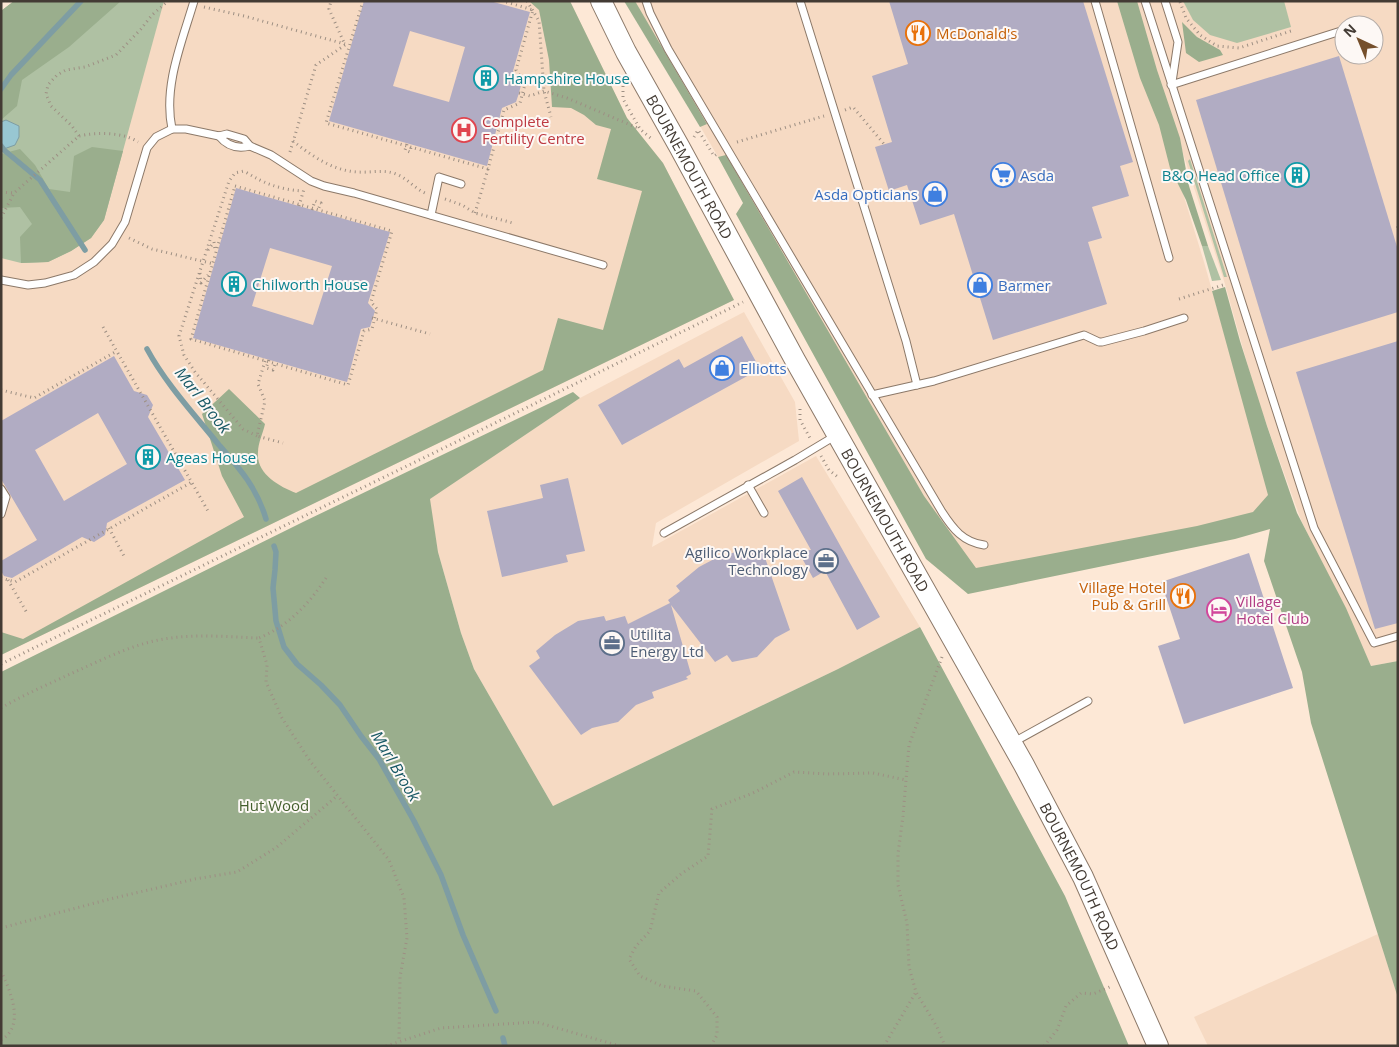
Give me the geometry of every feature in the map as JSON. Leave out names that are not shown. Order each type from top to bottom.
[{"type":"street","name":"BOURNEMOUTH ROAD","points":[[600,1],[759,294],[1012,743],[1083,878],[1158,1046]]},
{"type":"lane","points":[[646,1],[650,14],[668,49],[942,512],[954,530],[965,540],[974,544],[984,545]]},
{"type":"lane","points":[[800,1],[906,341],[917,385]]},
{"type":"lane","points":[[1095,1],[1169,258]]},
{"type":"lane","points":[[1145,1],[1314,528],[1374,643],[1398,636]]},
{"type":"lane","points":[[1165,1],[1178,42],[1171,85]]},
{"type":"lane","points":[[172,129],[169,94],[193,3]]},
{"type":"lane","points":[[1171,85],[1334,33]]},
{"type":"lane","points":[[1,280],[28,285],[61,280],[74,275],[94,262],[120,233],[129,210],[147,148],[161,134],[172,129],[186,128],[219,136],[227,134],[244,139],[250,146],[286,164],[300,175],[324,186],[603,265]]},
{"type":"lane","points":[[431,215],[439,177],[462,184]]},
{"type":"lane","points":[[872,395],[917,385],[1084,335],[1102,342],[1144,332],[1184,318]]},
{"type":"lane","points":[[664,533],[838,434]]},
{"type":"lane","points":[[748,485],[764,513]]},
{"type":"lane","points":[[1,489],[6,497],[1,514]]},
{"type":"lane","points":[[1012,743],[1088,701]]},
{"type":"path","points":[[80,136],[51,106],[46,94],[48,85],[57,75],[66,70],[85,67],[116,54],[141,30],[152,15],[168,1]]},
{"type":"path","points":[[331,1],[329,9],[348,46]]},
{"type":"path","points":[[362,1],[326,122],[488,169]]},
{"type":"path","points":[[503,1],[533,10]]},
{"type":"path","points":[[527,1],[538,21],[544,91],[551,116]]},
{"type":"path","points":[[1180,1],[1186,18],[1200,35],[1217,46],[1239,48],[1294,30]]},
{"type":"path","points":[[193,3],[348,46]]},
{"type":"path","points":[[475,213],[504,110],[520,103],[520,94],[525,84],[516,70],[533,10]]},
{"type":"path","points":[[286,164],[316,65],[348,46]]},
{"type":"path","points":[[520,94],[530,96],[544,91],[577,102],[640,129]]},
{"type":"path","points":[[691,142],[698,130],[714,156],[737,142],[853,107],[884,144]]},
{"type":"path","points":[[1,218],[14,192],[80,136],[93,133],[107,134],[134,139],[147,148]]},
{"type":"path","points":[[293,141],[313,158],[332,166],[357,172],[395,173],[417,190],[429,195]]},
{"type":"path","points":[[407,143],[405,150],[410,152],[411,147]]},
{"type":"path","points":[[283,443],[257,436],[243,429],[195,372],[184,355],[179,336],[229,181],[236,172],[244,171],[257,179],[281,189],[306,191]]},
{"type":"path","points":[[235,186],[318,210],[392,231],[371,302],[377,309],[372,329],[364,331],[348,386],[191,339],[235,186]]},
{"type":"path","points":[[1,192],[14,192]]},
{"type":"path","points":[[442,198],[462,205],[475,213],[513,223]]},
{"type":"path","points":[[312,210],[315,201],[321,203],[318,210]]},
{"type":"path","points":[[120,233],[152,249],[213,264]]},
{"type":"path","points":[[206,253],[214,242],[215,255]]},
{"type":"path","points":[[200,270],[201,283],[210,272]]},
{"type":"path","points":[[1179,299],[1210,289]]},
{"type":"path","points":[[1,664],[759,294]]},
{"type":"path","points":[[374,318],[430,334]]},
{"type":"path","points":[[103,327],[208,511]]},
{"type":"path","points":[[1,390],[34,398],[117,351]]},
{"type":"path","points":[[267,361],[266,368],[273,370],[275,364]]},
{"type":"path","points":[[257,436],[265,401],[258,384],[267,361]]},
{"type":"path","points":[[1,578],[15,582],[192,482]]},
{"type":"path","points":[[108,528],[125,558]]},
{"type":"path","points":[[1,708],[18,698],[107,657],[138,646],[170,638],[204,636],[260,638],[276,630],[312,599],[326,578]]},
{"type":"path","points":[[8,580],[27,613]]},
{"type":"path","points":[[260,638],[267,665],[266,682],[282,718],[310,761],[389,860],[404,898],[407,938],[400,977],[399,1042]]},
{"type":"path","points":[[943,656],[909,745],[898,854],[898,885],[907,923],[909,967],[916,992],[937,1026],[945,1046]]},
{"type":"path","points":[[711,1046],[716,1035],[717,1017],[696,991],[662,986],[640,976],[629,959],[636,946],[650,931],[659,893],[681,874],[708,856],[712,809],[753,793],[794,772],[827,774],[873,773],[906,780]]},
{"type":"path","points":[[1,928],[110,899],[195,879],[237,872],[277,847],[337,796]]},
{"type":"path","points":[[1,971],[13,996],[14,1021],[6,1038],[1,1040]]},
{"type":"path","points":[[1044,1046],[1057,1030],[1066,1006],[1081,993],[1093,994],[1113,986]]},
{"type":"path","points":[[884,1046],[916,992]]},
{"type":"path","points":[[386,1046],[441,1028],[536,1022],[620,1046]]},
{"type":"shaded area","points":[[14,1],[570,1],[627,118],[663,163],[734,300],[1,655],[1,11]]},
{"type":"shaded area","points":[[627,1],[1124,1],[1204,262],[1278,524],[959,575],[847,378]]},
{"type":"shaded area","points":[[1134,1],[1398,1],[1398,661],[1371,666],[1301,520],[1256,395],[1225,284]]},
{"type":"shaded area","points":[[744,312],[795,402],[799,441],[656,523],[652,547],[816,456],[920,627],[838,669],[553,806],[474,669],[461,633],[438,552],[429,499],[580,398]]},
{"type":"shaded area","points":[[1378,934],[1398,998],[1398,1046],[1208,1046],[1194,1017]]},
{"type":"green space","points":[[14,1],[164,1],[104,220],[91,238],[71,251],[48,262],[21,263],[1,258],[1,11]]},
{"type":"green space","points":[[14,1],[121,1],[69,47],[22,80],[17,106],[1,120],[1,11]]},
{"type":"green space","points":[[529,1],[570,1],[627,118],[663,163],[734,300],[1,655],[1,632],[23,639],[244,517],[222,476],[202,414],[229,389],[265,424],[258,449],[258,460],[261,467],[276,483],[296,493],[543,370],[558,318],[603,330],[642,191],[597,179],[611,129],[596,125],[584,115],[571,108],[552,107],[549,60],[539,10]]},
{"type":"green space","points":[[624,1],[635,1],[707,124],[700,127]]},
{"type":"green space","points":[[1117,1],[1137,1],[1157,70],[1180,138],[1189,186],[1208,246],[1202,246],[1186,200],[1170,168],[1159,125],[1140,78]]},
{"type":"green space","points":[[1183,1],[1284,1],[1291,27],[1237,43],[1210,35],[1193,20]]},
{"type":"green space","points":[[1182,22],[1197,37],[1220,50],[1223,55],[1199,62],[1186,53]]},
{"type":"green space","points":[[92,147],[123,151],[104,220],[91,238],[71,251],[48,262],[21,263],[20,237],[32,224],[20,207],[1,208],[1,154],[20,149],[35,165],[49,189],[70,192],[74,156]]},
{"type":"green space","points":[[726,155],[924,496],[976,568],[1197,526],[1253,512],[1268,495],[1212,291],[1225,287],[1267,426],[1297,513],[1346,608],[1371,666],[1398,661],[1398,998],[1311,723],[1302,672],[1264,561],[1270,529],[1235,539],[968,594],[926,559],[736,214],[743,203],[718,157]]},
{"type":"green space","points":[[1190,159],[1227,277],[1224,277],[1188,161]]},
{"type":"green space","points":[[1202,246],[1208,246],[1221,280],[1212,281]]},
{"type":"green space","name":"Hut Wood","points":[[573,392],[580,398],[430,499],[438,552],[461,633],[474,669],[553,806],[838,669],[920,627],[1065,896],[1129,1046],[1,1046],[1,672],[305,521]]},
{"type":"water","points":[[6,120],[19,126],[19,137],[15,145],[1,150],[1,122]]},
{"type":"building","name":"Hampshire House","points":[[364,1],[490,1],[530,12],[513,71],[521,85],[519,93],[516,102],[502,108],[487,166],[329,121]],"holes":[[[410,31],[465,47],[449,102],[393,86]]]},
{"type":"building","name":"Asda","points":[[889,1],[1083,1],[1133,162],[1120,166],[1129,196],[1092,207],[1102,238],[1088,242],[1107,304],[993,340],[954,214],[920,225],[907,185],[889,191],[875,147],[892,142],[872,76],[908,64]]},
{"type":"building","name":"B&Q Head Office","points":[[1334,58],[1334,65],[1342,65],[1398,250],[1398,312],[1272,351],[1196,100]]},
{"type":"building","name":"Chilworth House","points":[[236,188],[390,232],[368,303],[375,311],[370,327],[361,329],[347,382],[193,338]],"holes":[[[270,248],[332,266],[313,325],[252,306]]]},
{"type":"building","points":[[742,336],[760,369],[622,445],[598,405],[679,359],[684,368]]},
{"type":"building","points":[[1398,341],[1398,623],[1375,629],[1296,372]]},
{"type":"building","name":"Ageas House","points":[[114,356],[134,391],[147,395],[153,405],[148,417],[185,480],[107,523],[105,535],[94,542],[82,537],[12,578],[4,576],[1,571],[1,561],[37,540],[1,479],[1,421]],"holes":[[[98,413],[127,464],[64,501],[35,450]]]},
{"type":"building","name":"Agilico Workplace Technology","points":[[802,477],[880,617],[857,630],[825,571],[813,578],[798,551],[811,550],[778,491]]},
{"type":"building","points":[[568,478],[585,551],[566,555],[568,562],[502,577],[487,511],[543,498],[540,485]]},
{"type":"building","name":"Utilita Energy Ltd","points":[[762,549],[790,630],[775,638],[757,657],[732,662],[727,655],[715,662],[671,605],[691,674],[686,677],[688,679],[652,692],[654,698],[636,705],[618,722],[592,728],[581,735],[529,666],[540,658],[536,651],[555,635],[578,621],[604,616],[606,621],[625,616],[628,624],[670,603],[668,600],[680,591],[676,586],[699,567],[716,558],[742,550],[744,556]]},
{"type":"building","name":"Village Hotel Club","points":[[1249,553],[1293,688],[1184,724],[1158,646],[1180,639],[1161,582]]},
{"type":"waterway","name":"Marl Brook","points":[[1,89],[11,75],[81,1]]},
{"type":"waterway","name":"Marl Brook","points":[[1,146],[40,180],[85,250]]},
{"type":"waterway","name":"Marl Brook","points":[[147,349],[172,387],[247,479],[258,498],[266,519]]},
{"type":"waterway","name":"Marl Brook","points":[[274,546],[276,552],[273,588],[276,621],[284,647],[297,664],[340,705],[379,759],[414,821],[441,875],[463,935],[496,1011]]},
{"type":"waterway","name":"Marl Brook","points":[[503,1038],[505,1046]]},
{"type":"place","name":"McDonald's","points":[[918,33]]},
{"type":"place","name":"Hampshire House","points":[[486,78]]},
{"type":"place","name":"Complete Fertility Centre","points":[[464,130]]},
{"type":"place","name":"Asda","points":[[1003,175]]},
{"type":"place","name":"B&Q Head Office","points":[[1297,175]]},
{"type":"place","name":"Asda Opticians","points":[[935,194]]},
{"type":"place","name":"Chilworth House","points":[[234,284]]},
{"type":"place","name":"Barmer","points":[[980,285]]},
{"type":"place","name":"Elliotts","points":[[722,368]]},
{"type":"place","name":"Ageas House","points":[[148,457]]},
{"type":"place","name":"Agilico Workplace Technology","points":[[826,561]]},
{"type":"place","name":"Village Hotel Pub & Grill","points":[[1183,596]]},
{"type":"place","name":"Village Hotel Club","points":[[1219,610]]},
{"type":"place","name":"Utilita Energy Ltd","points":[[612,643]]}]
